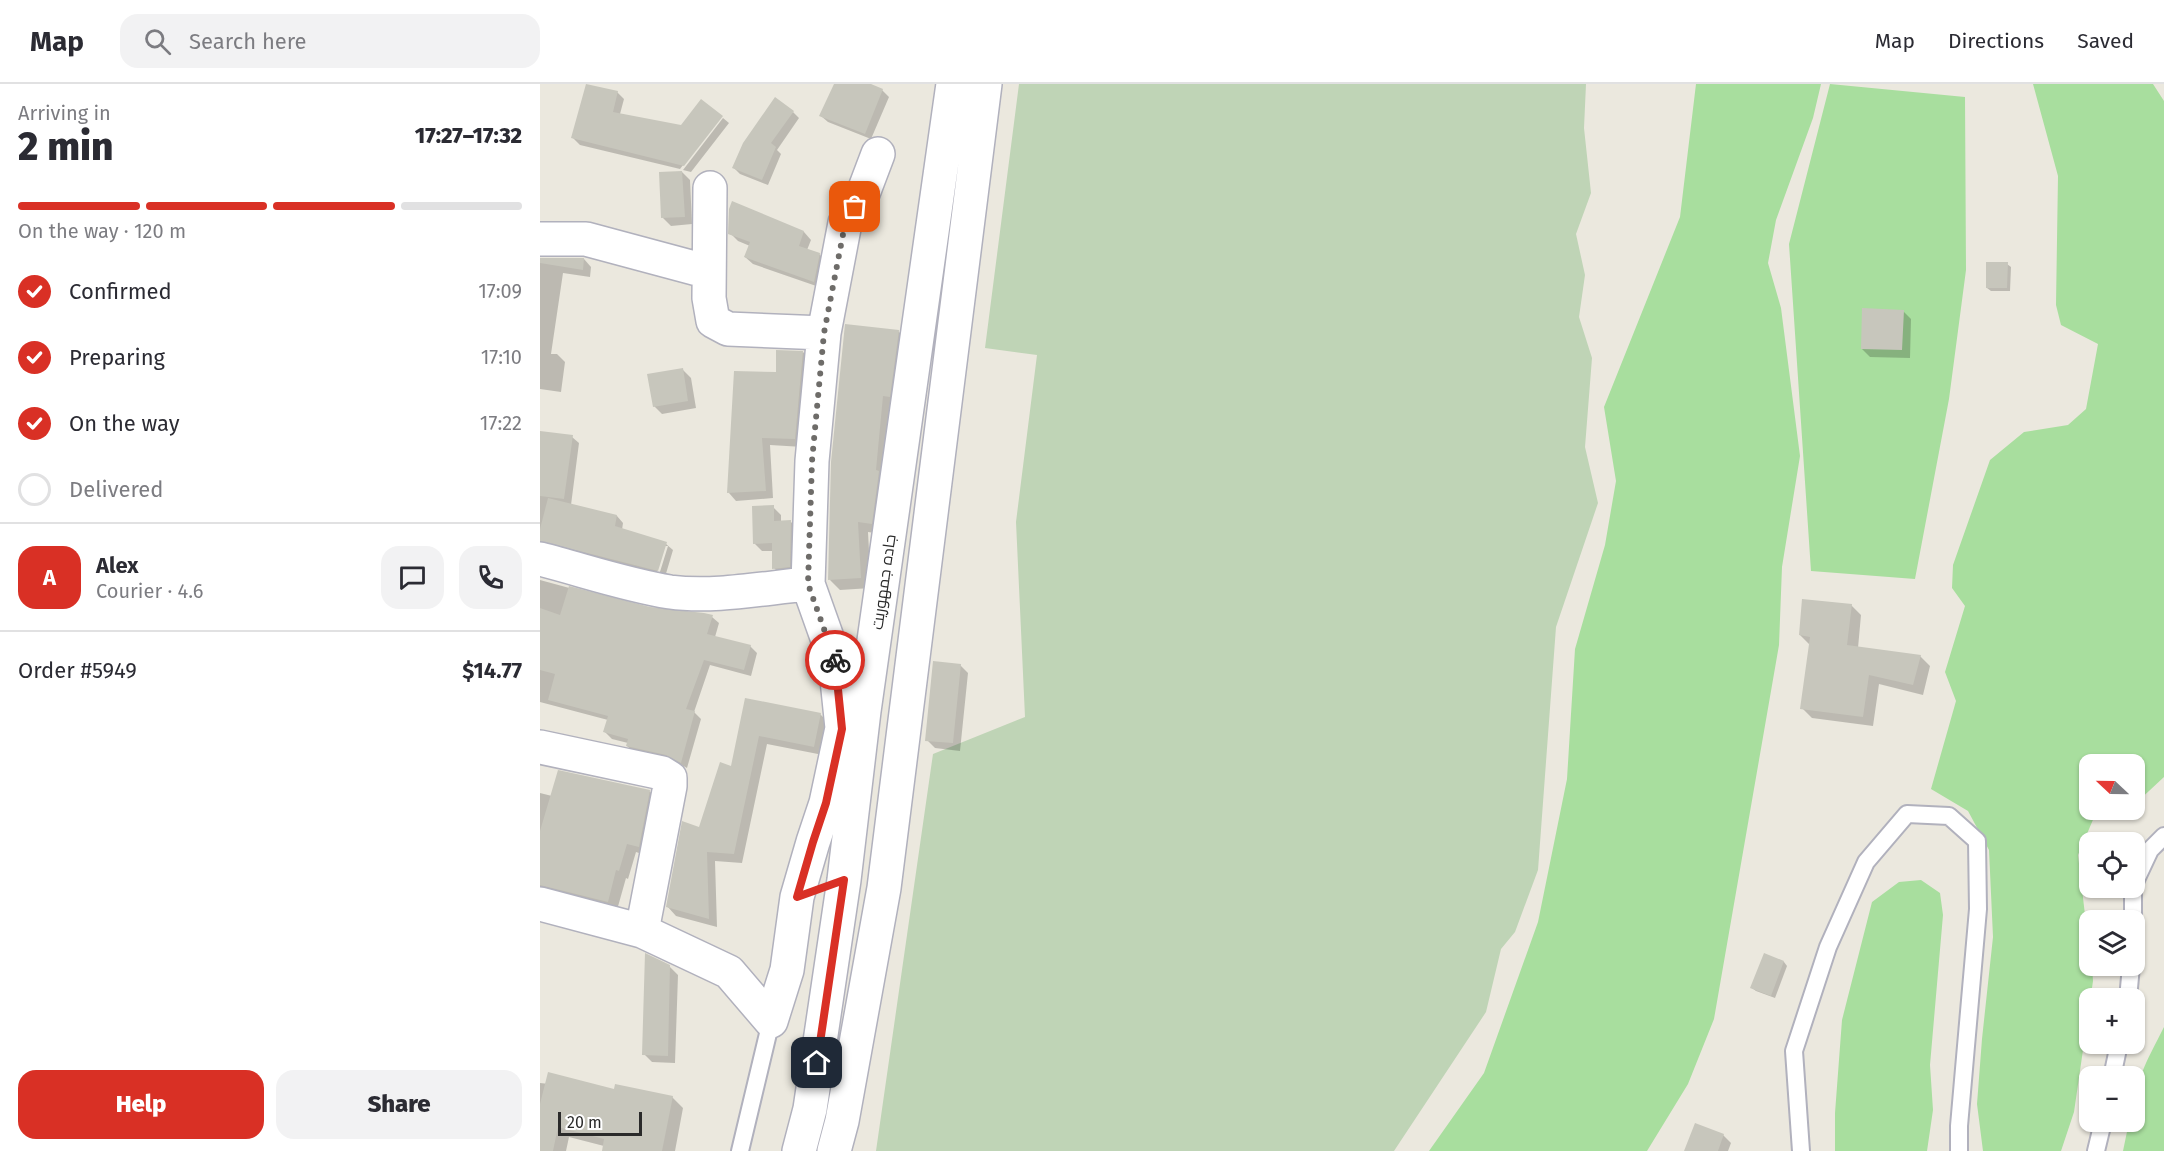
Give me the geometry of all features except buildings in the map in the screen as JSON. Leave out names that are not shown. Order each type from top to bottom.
[{"type":"street","name":"جاده جمهوریت","points":[[799,1151],[810,1109],[844,880],[864,711],[952,84]]},
{"type":"street","points":[[834,1151],[842,1121],[884,888],[985,84]]},
{"type":"street","points":[[771,1021],[787,970],[797,897],[826,803],[842,729],[835,660],[808,584],[812,461],[824,333],[845,224],[864,191],[878,154]]},
{"type":"street","points":[[710,188],[709,298],[713,321],[728,329],[824,333]]},
{"type":"street","points":[[540,239],[586,239],[709,272]]},
{"type":"street","points":[[540,559],[671,592],[714,593],[808,584]]},
{"type":"street","points":[[540,747],[662,773],[670,778],[642,930]]},
{"type":"street","points":[[797,897],[844,880]]},
{"type":"street","points":[[540,904],[642,930],[729,972],[771,1021]]},
{"type":"lane","points":[[1802,1151],[1794,1051],[1828,947],[1866,862],[1907,814],[1948,816],[1977,841],[1978,909],[1959,1151]]},
{"type":"lane","points":[[2145,861],[2150,850],[2164,836]]},
{"type":"lane","points":[[739,1149],[771,1021]]},
{"type":"lane","points":[[2096,1151],[2101,1132]]},
{"type":"green space","points":[[1019,84],[1586,84],[1584,128],[1591,193],[1576,234],[1585,275],[1579,317],[1592,358],[1585,447],[1598,503],[1556,627],[1538,870],[1515,932],[1501,949],[1486,1012],[1394,1151],[876,1151],[933,754],[1025,717],[1016,522],[1037,355],[985,348]]},
{"type":"green space","points":[[1696,84],[1821,84],[1813,118],[1776,220],[1768,263],[1781,308],[1800,456],[1782,567],[1779,645],[1714,1019],[1688,1084],[1647,1151],[1429,1151],[1484,1073],[1538,922],[1567,779],[1575,649],[1605,545],[1616,481],[1604,407],[1680,217]]},
{"type":"green space","points":[[1830,84],[1965,97],[1966,270],[1949,399],[1915,579],[1811,571],[1789,244]]},
{"type":"green space","points":[[2033,84],[2153,84],[2164,101],[2164,777],[2145,795],[2145,754],[2079,754],[2079,820],[2093,820],[2088,832],[2079,832],[2079,898],[2083,898],[2084,910],[2079,910],[2079,976],[2093,976],[2093,981],[2092,988],[2079,988],[2079,1054],[2082,1054],[2074,1112],[2061,1151],[1983,1151],[1977,1104],[1993,937],[1989,850],[1968,811],[1931,789],[1956,701],[1945,672],[1965,606],[1952,588],[1953,565],[1990,460],[2024,432],[2068,425],[2086,409],[2098,344],[2061,325],[2056,305],[2058,176]]},
{"type":"green space","points":[[1921,880],[1940,893],[1943,915],[1930,1065],[1933,1110],[1927,1151],[1835,1151],[1835,1113],[1842,1020],[1872,902],[1899,882]]},
{"type":"green space","points":[[2164,1027],[2164,1151],[2123,1151],[2127,1132],[2145,1132],[2145,1066]]},
{"type":"way so far","points":[[835,660],[808,584],[812,461],[824,333],[845,224],[855,207]]},
{"type":"route","points":[[817,1063],[844,880],[797,897],[826,803],[842,729],[835,660]]}]
